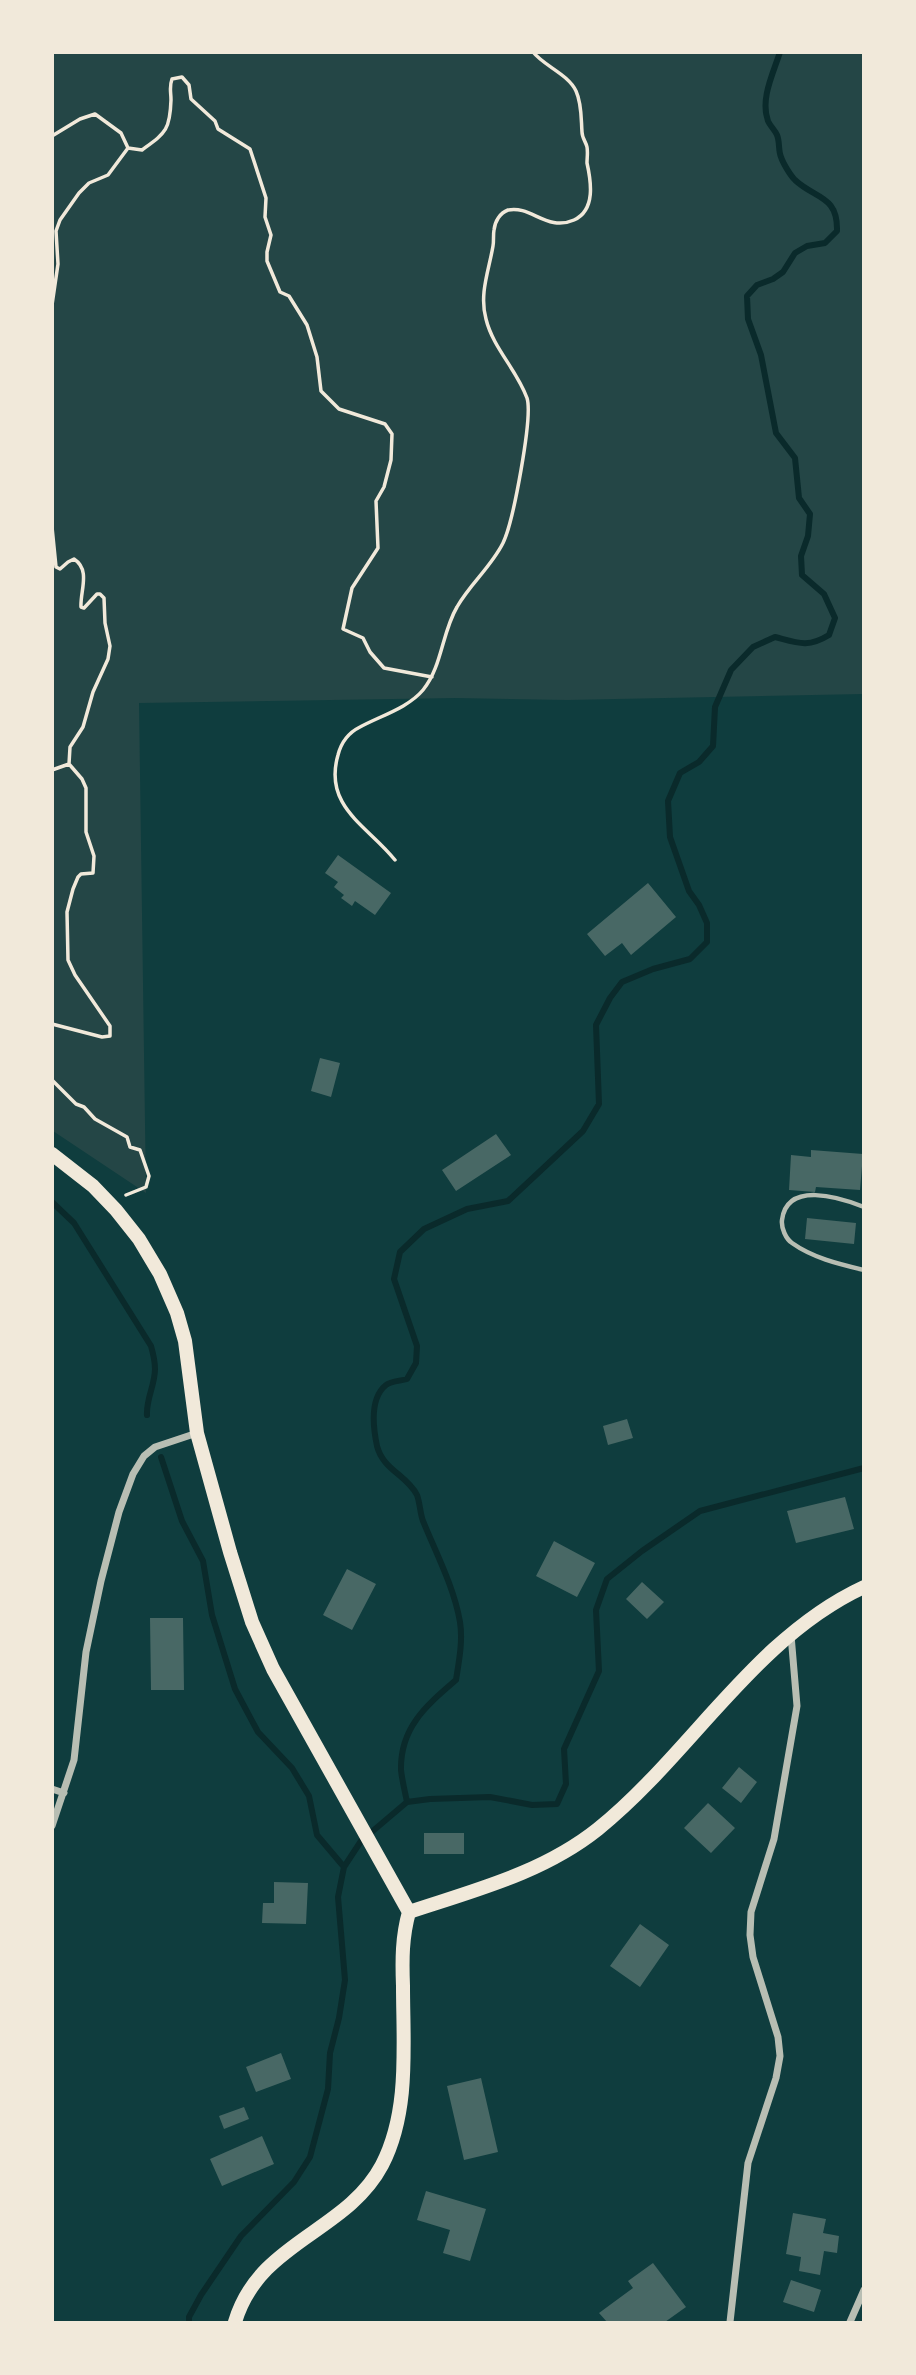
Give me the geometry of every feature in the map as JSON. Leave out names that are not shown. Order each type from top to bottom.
[{"type":"main road","points":[[52,1154],[107,1200],[145,1248],[160,1274],[185,1341],[198,1433],[233,1564],[260,1642],[409,1912],[402,1943],[402,2088],[398,2117],[387,2154],[377,2172],[356,2197],[264,2270],[242,2302],[235,2322]]},
{"type":"main road","points":[[409,1912],[542,1865],[597,1830],[638,1793],[791,1633],[824,1607],[863,1587]]},
{"type":"street","points":[[52,1826],[74,1760],[86,1652],[96,1605],[120,1512],[133,1474],[144,1456],[155,1447],[198,1433]]},
{"type":"street","points":[[730,2322],[748,2164],[776,2077],[779,2056],[778,2037],[752,1957],[750,1935],[751,1912],[774,1839],[797,1706],[791,1633]]},
{"type":"street","points":[[52,1789],[64,1793]]},
{"type":"street","points":[[850,2322],[863,2290]]},
{"type":"lane","points":[[863,1208],[853,1203],[809,1194],[793,1198],[783,1210],[781,1225],[790,1242],[824,1259],[863,1270]]},
{"type":"path","points":[[395,860],[346,808],[337,792],[334,771],[339,751],[348,735],[416,697],[432,677],[448,623],[458,604],[492,561],[511,524],[528,423],[527,398],[492,337],[482,298],[498,216],[516,209],[559,224],[576,219],[589,199],[591,183],[577,93],[570,83],[533,52]]},
{"type":"path","points":[[128,148],[142,150],[163,135],[169,120],[169,86],[172,79],[183,77],[189,85],[191,99],[215,121],[218,129],[250,149],[266,198],[265,217],[271,235],[267,252],[270,270],[280,292],[289,296],[311,334],[321,391],[339,409],[385,424],[392,434],[391,460],[384,487],[376,501],[378,548],[352,588],[343,629],[363,638],[370,652],[384,668],[432,677]]},
{"type":"path","points":[[52,135],[94,114],[121,133],[128,148]]},
{"type":"path","points":[[52,305],[58,264],[56,231],[60,220],[79,193],[89,183],[108,175],[128,148]]},
{"type":"path","points":[[52,527],[56,567],[61,569],[74,559],[82,567],[81,607],[88,606],[97,594],[104,598],[106,633],[110,646],[108,659],[93,692],[83,726],[70,747],[69,764],[86,788],[86,832],[94,863],[93,873],[81,874],[78,877],[67,912],[68,960],[75,975],[110,1026],[111,1033],[110,1036],[103,1037],[52,1024]]},
{"type":"path","points":[[52,770],[69,764]]},
{"type":"path","points":[[52,1080],[94,1119],[127,1137],[130,1147],[140,1150],[149,1176],[146,1187],[107,1200]]},
{"type":"shaded area","points":[[52,53],[863,53],[863,694],[567,700],[456,698],[139,703],[146,1193],[53,1131]]},
{"type":"building","points":[[338,855],[391,893],[375,915],[355,901],[352,906],[341,898],[344,895],[334,887],[338,882],[325,873]]},
{"type":"building","points":[[648,883],[676,917],[631,955],[622,943],[605,956],[587,934]]},
{"type":"building","points":[[320,1058],[340,1063],[331,1097],[311,1091]]},
{"type":"building","points":[[496,1134],[511,1155],[456,1191],[442,1170]]},
{"type":"building","points":[[811,1150],[863,1154],[860,1190],[816,1187],[815,1192],[789,1190],[791,1155],[811,1157]]},
{"type":"building","points":[[807,1218],[856,1223],[854,1244],[805,1239]]},
{"type":"building","points":[[627,1419],[633,1438],[608,1445],[603,1426]]},
{"type":"building","points":[[845,1497],[854,1529],[796,1543],[787,1511]]},
{"type":"building","points":[[554,1541],[595,1563],[577,1597],[536,1576]]},
{"type":"building","points":[[347,1569],[376,1584],[352,1630],[323,1615]]},
{"type":"building","points":[[642,1582],[664,1602],[647,1619],[626,1599]]},
{"type":"building","points":[[150,1618],[183,1618],[184,1690],[151,1690]]},
{"type":"building","points":[[739,1767],[757,1782],[741,1803],[722,1788]]},
{"type":"building","points":[[708,1803],[735,1828],[711,1853],[684,1828]]},
{"type":"building","points":[[424,1833],[464,1833],[464,1854],[424,1854]]},
{"type":"building","points":[[274,1882],[308,1883],[306,1924],[262,1923],[263,1903],[274,1903]]},
{"type":"building","points":[[640,1924],[669,1945],[640,1987],[610,1966]]},
{"type":"building","points":[[281,2053],[291,2079],[256,2092],[246,2067]]},
{"type":"building","points":[[481,2078],[498,2152],[464,2160],[447,2086]]},
{"type":"building","points":[[244,2107],[249,2119],[224,2129],[219,2116]]},
{"type":"building","points":[[262,2136],[274,2164],[222,2186],[210,2159]]},
{"type":"building","points":[[426,2191],[486,2209],[470,2261],[443,2253],[450,2230],[417,2220]]},
{"type":"building","points":[[793,2213],[826,2219],[823,2233],[839,2236],[837,2253],[824,2251],[820,2275],[799,2271],[801,2257],[786,2254]]},
{"type":"building","points":[[653,2263],[686,2307],[665,2322],[607,2322],[599,2313],[633,2288],[628,2281]]},
{"type":"building","points":[[791,2280],[821,2290],[814,2312],[783,2302]]},
{"type":"waterway","points":[[407,1802],[401,1770],[405,1741],[417,1718],[456,1680],[461,1636],[454,1596],[423,1521],[417,1495],[384,1461],[377,1446],[374,1422],[377,1397],[388,1384],[407,1379],[416,1363],[417,1346],[394,1279],[400,1252],[424,1229],[467,1209],[508,1201],[583,1131],[599,1104],[596,1025],[610,998],[622,982],[653,969],[690,959],[707,942],[707,923],[689,891],[670,837],[668,801],[680,773],[699,762],[713,746],[715,707],[731,670],[753,647],[775,637],[797,642],[815,642],[829,635],[835,618],[824,594],[802,575],[801,556],[808,536],[810,514],[799,498],[795,458],[776,433],[761,355],[748,319],[747,296],[757,285],[783,272],[795,253],[807,246],[825,243],[837,231],[834,211],[829,204],[795,180],[789,172],[780,154],[777,135],[768,121],[766,95],[780,52]]},
{"type":"waterway","points":[[52,1202],[74,1223],[151,1346],[155,1369],[147,1415]]},
{"type":"waterway","points":[[161,1457],[182,1521],[203,1561],[212,1615],[235,1689],[258,1732],[292,1768],[309,1796],[317,1835],[344,1867],[338,1897],[345,1980],[330,2053],[328,2089],[310,2157],[294,2182],[241,2236],[201,2295],[189,2322]]},
{"type":"waterway","points":[[344,1867],[361,1841],[407,1802],[490,1797],[532,1805],[557,1804],[566,1784],[564,1749],[599,1671],[596,1610],[607,1579],[700,1511],[864,1468]]}]
